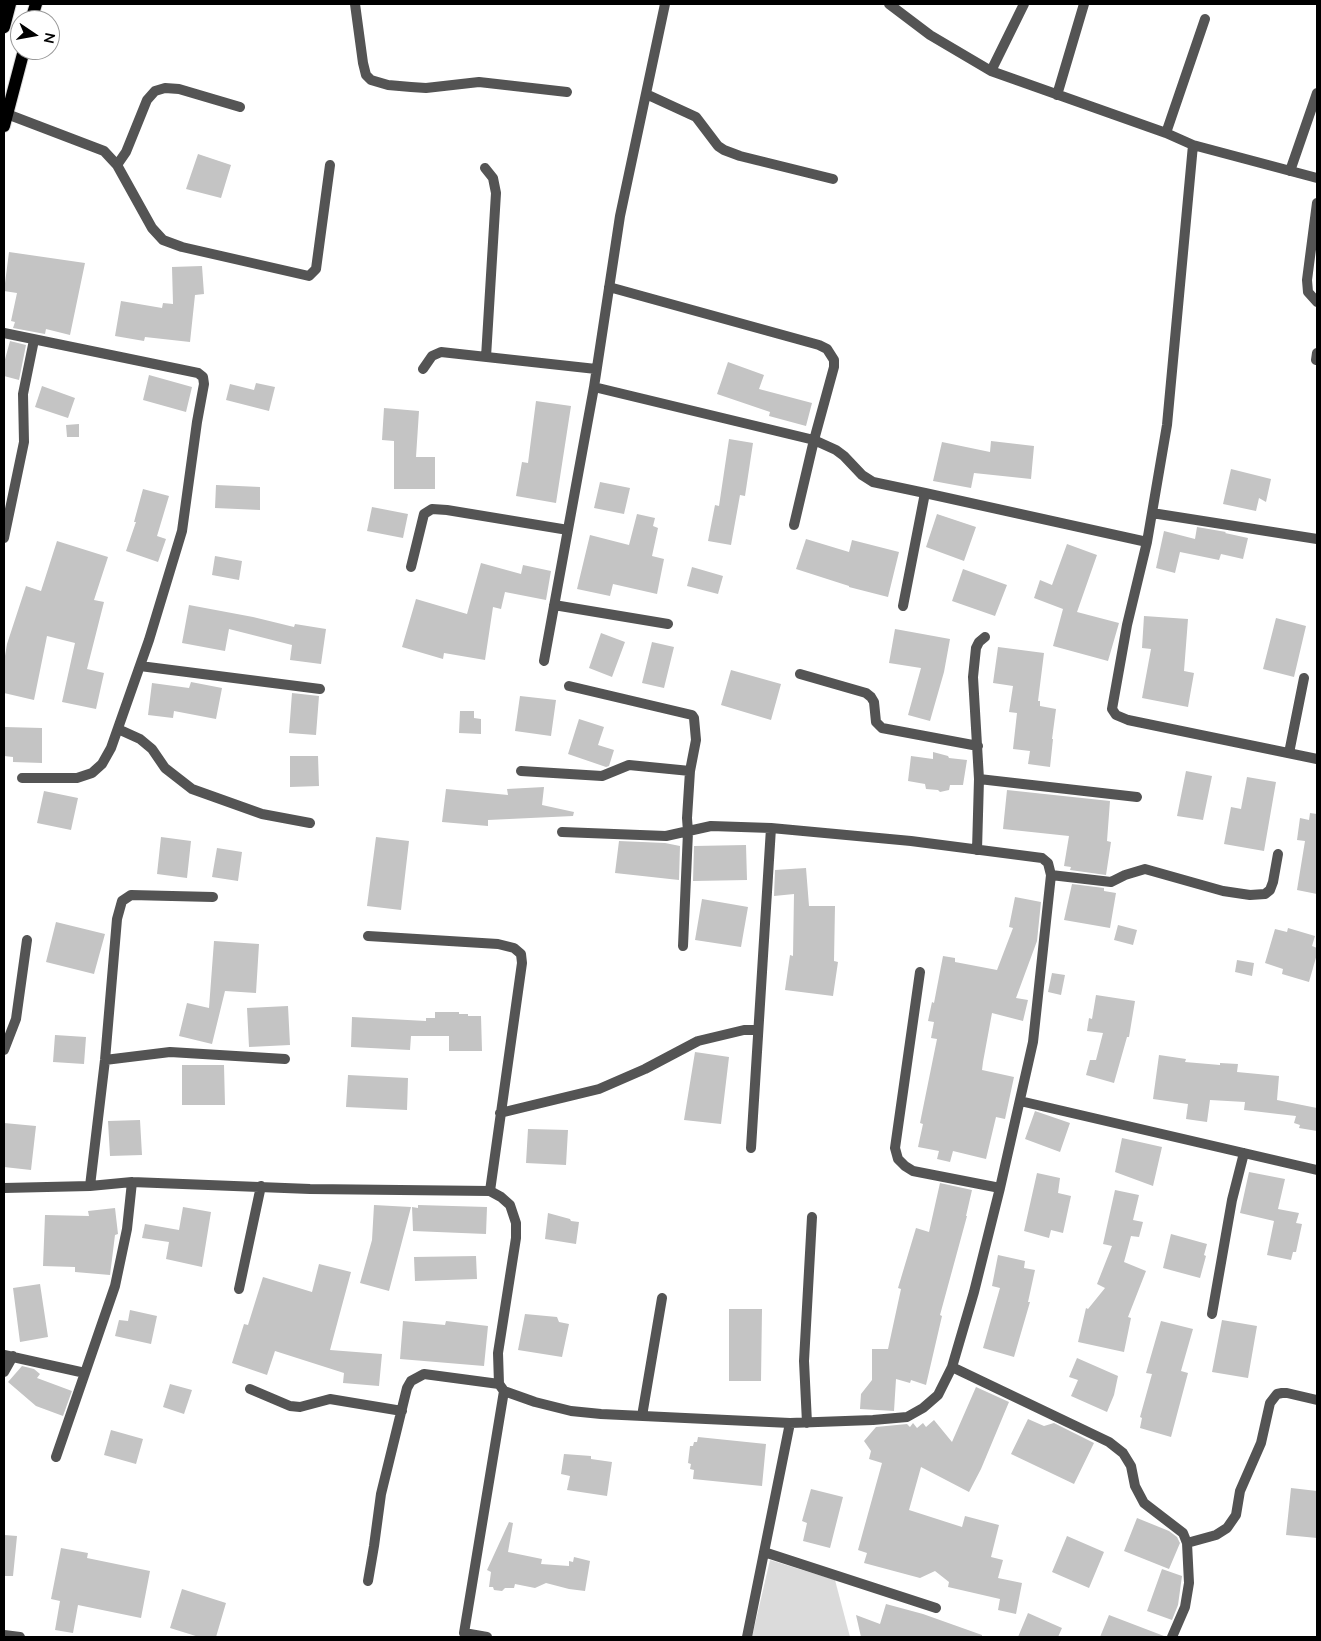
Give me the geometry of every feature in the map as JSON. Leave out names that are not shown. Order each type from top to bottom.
[{"type":"main road","points":[[4,27],[10,4]]},
{"type":"main road","points":[[5,120],[21,60]]},
{"type":"street","points":[[355,4],[363,63],[366,75],[371,80],[388,85],[426,88],[479,82],[566,92]]},
{"type":"street","points":[[544,662],[594,387],[620,216],[665,4]]},
{"type":"street","points":[[889,4],[930,35],[991,71],[1166,133],[1193,145],[1317,178]]},
{"type":"street","points":[[991,71],[1024,4]]},
{"type":"street","points":[[1057,95],[1084,4]]},
{"type":"street","points":[[1166,133],[1205,19]]},
{"type":"street","points":[[117,164],[126,152],[147,100],[155,91],[165,88],[179,89],[240,107]]},
{"type":"street","points":[[1290,171],[1317,93]]},
{"type":"street","points":[[646,94],[696,117],[718,146],[724,150],[740,156],[833,179]]},
{"type":"street","points":[[5,120],[104,151],[117,164],[152,228],[163,240],[309,276],[316,269],[330,165]]},
{"type":"street","points":[[1193,145],[1167,425],[1147,542],[1127,625],[1112,709],[1116,715],[1128,720],[1317,759]]},
{"type":"street","points":[[484,168],[493,178],[496,193],[486,357]]},
{"type":"street","points":[[1317,203],[1307,280],[1308,292],[1317,302]]},
{"type":"street","points":[[610,287],[819,345],[827,349],[834,360],[834,367],[794,525]]},
{"type":"street","points":[[4,333],[198,373],[202,377],[204,391],[197,422],[182,531],[140,666],[111,748],[102,764],[92,773],[77,778],[22,778]]},
{"type":"street","points":[[4,538],[24,442],[23,394],[34,340]]},
{"type":"street","points":[[424,369],[432,356],[441,352],[596,369]]},
{"type":"street","points":[[594,387],[814,440],[836,450],[862,475],[873,482],[1147,542]]},
{"type":"street","points":[[903,606],[924,493]]},
{"type":"street","points":[[410,566],[424,514],[432,510],[447,510],[568,530]]},
{"type":"street","points":[[1152,513],[1317,539]]},
{"type":"street","points":[[554,605],[668,624]]},
{"type":"street","points":[[977,850],[979,779],[973,677],[976,648],[985,637]]},
{"type":"street","points":[[140,666],[320,689]]},
{"type":"street","points":[[800,674],[866,693],[874,702],[876,722],[882,728],[978,746]]},
{"type":"street","points":[[1289,753],[1304,678]]},
{"type":"street","points":[[569,686],[692,715],[695,721],[696,729],[690,771],[687,818],[683,946]]},
{"type":"street","points":[[118,729],[140,739],[152,749],[165,768],[192,789],[262,814],[310,823]]},
{"type":"street","points":[[521,771],[602,776],[629,765],[690,771]]},
{"type":"street","points":[[979,779],[1138,797]]},
{"type":"street","points":[[368,1581],[381,1494],[407,1388],[411,1381],[424,1374],[502,1388],[535,1402],[571,1411],[601,1414],[790,1423],[907,1417],[923,1408],[938,1395],[952,1367],[974,1292],[1000,1188],[1032,1042],[1051,876],[1048,862],[1042,858],[977,850],[771,828],[712,826],[666,836],[562,832]]},
{"type":"street","points":[[752,1148],[771,828]]},
{"type":"street","points":[[1051,876],[1111,882],[1125,875],[1145,869],[1223,891],[1250,895],[1265,894],[1270,890],[1273,882],[1278,854]]},
{"type":"street","points":[[90,1186],[105,1060],[117,919],[122,901],[131,895],[213,897]]},
{"type":"street","points":[[368,936],[498,944],[514,948],[521,954],[522,963],[490,1191]]},
{"type":"street","points":[[4,1050],[16,1019],[27,940]]},
{"type":"street","points":[[920,972],[895,1148],[898,1159],[913,1171],[1000,1188]]},
{"type":"street","points":[[500,1113],[599,1088],[645,1069],[698,1040],[744,1030],[758,1030]]},
{"type":"street","points":[[105,1060],[170,1052],[285,1059]]},
{"type":"street","points":[[1020,1101],[1317,1170]]},
{"type":"street","points":[[1212,1314],[1232,1200],[1244,1153]]},
{"type":"street","points":[[56,1457],[114,1286],[127,1229],[132,1182]]},
{"type":"street","points":[[4,1188],[90,1186],[132,1182],[490,1191],[510,1205],[516,1223],[516,1238],[498,1353],[502,1388],[464,1633],[487,1637]]},
{"type":"street","points":[[239,1290],[261,1186]]},
{"type":"street","points":[[807,1423],[804,1360],[812,1217]]},
{"type":"street","points":[[642,1416],[662,1298]]},
{"type":"street","points":[[4,1372],[8,1355],[85,1373]]},
{"type":"street","points":[[952,1367],[1109,1442],[1124,1453],[1131,1466],[1135,1486],[1144,1503],[1183,1533],[1187,1543],[1189,1583],[1185,1607],[1172,1637]]},
{"type":"street","points":[[250,1389],[290,1406],[300,1407],[330,1399],[402,1411]]},
{"type":"street","points":[[1187,1543],[1216,1535],[1227,1528],[1236,1515],[1240,1491],[1261,1443],[1270,1402],[1277,1394],[1287,1393],[1317,1400]]},
{"type":"street","points":[[748,1637],[790,1423]]},
{"type":"street","points":[[764,1552],[936,1608]]},
{"type":"street","points":[[4,1634],[20,1637]]},
{"type":"shaded area","points":[[770,1560],[835,1580],[850,1637],[752,1637]]},
{"type":"building","points":[[198,154],[231,165],[221,198],[186,189]]},
{"type":"building","points":[[9,252],[85,263],[70,335],[46,329],[45,334],[13,328],[15,322],[11,321],[17,293],[4,291]]},
{"type":"building","points":[[202,266],[204,294],[195,295],[190,342],[145,337],[144,341],[115,336],[121,301],[162,308],[163,303],[173,304],[172,267]]},
{"type":"building","points":[[10,341],[26,345],[19,380],[4,376],[4,363]]},
{"type":"building","points":[[728,362],[764,375],[759,389],[812,403],[806,426],[769,416],[770,412],[717,394]]},
{"type":"building","points":[[149,375],[192,387],[186,412],[143,400]]},
{"type":"building","points":[[256,383],[275,387],[269,411],[226,400],[230,384],[254,390]]},
{"type":"building","points":[[42,386],[75,398],[68,418],[35,407]]},
{"type":"building","points":[[536,401],[571,406],[556,503],[516,496],[522,462],[528,463]]},
{"type":"building","points":[[384,408],[419,411],[416,457],[435,457],[435,489],[394,489],[394,441],[382,440]]},
{"type":"building","points":[[79,424],[79,437],[67,437],[66,425]]},
{"type":"building","points":[[729,439],[753,443],[745,496],[740,495],[731,545],[708,541],[715,505],[719,506]]},
{"type":"building","points":[[991,441],[1034,446],[1031,479],[974,473],[971,488],[933,481],[942,442],[990,452]]},
{"type":"building","points":[[1231,469],[1271,479],[1266,502],[1259,498],[1256,511],[1223,504]]},
{"type":"building","points":[[600,482],[630,488],[624,514],[594,508]]},
{"type":"building","points":[[216,485],[260,487],[260,510],[215,508]]},
{"type":"building","points":[[143,489],[169,496],[157,536],[166,539],[158,562],[126,551],[136,522],[134,522]]},
{"type":"building","points":[[372,507],[408,514],[403,538],[367,531]]},
{"type":"building","points":[[637,514],[655,518],[653,526],[658,528],[652,556],[664,559],[657,594],[613,584],[610,596],[577,589],[590,535],[629,545]]},
{"type":"building","points":[[937,514],[976,527],[964,561],[926,547]]},
{"type":"building","points":[[1197,527],[1248,538],[1243,559],[1221,554],[1219,560],[1180,552],[1175,573],[1156,568],[1164,531],[1195,539]]},
{"type":"building","points":[[806,539],[849,552],[852,540],[899,552],[888,597],[849,587],[796,569]]},
{"type":"building","points":[[57,541],[108,557],[94,600],[104,602],[87,669],[104,673],[96,709],[62,702],[75,643],[47,636],[34,700],[4,693],[4,662],[7,644],[26,586],[41,591]]},
{"type":"building","points":[[1067,544],[1097,555],[1077,612],[1119,623],[1108,661],[1053,646],[1063,609],[1034,598],[1040,580],[1052,585]]},
{"type":"building","points":[[215,556],[242,561],[239,580],[212,575]]},
{"type":"building","points":[[481,563],[521,574],[523,565],[551,571],[546,600],[505,592],[501,609],[493,607],[485,660],[444,653],[443,659],[402,647],[416,599],[467,614]]},
{"type":"building","points":[[692,567],[723,576],[718,594],[687,586]]},
{"type":"building","points":[[963,569],[1007,585],[995,616],[952,601]]},
{"type":"building","points":[[189,605],[294,627],[295,624],[326,629],[321,664],[290,660],[292,645],[229,629],[225,651],[182,643]]},
{"type":"building","points":[[1144,616],[1188,619],[1184,671],[1194,673],[1188,707],[1142,698],[1151,649],[1142,648]]},
{"type":"building","points":[[1276,618],[1306,626],[1294,677],[1263,669]]},
{"type":"building","points":[[895,629],[950,639],[944,672],[930,721],[908,715],[921,668],[889,663]]},
{"type":"building","points":[[601,633],[625,642],[612,677],[589,668]]},
{"type":"building","points":[[652,642],[674,647],[664,688],[642,683]]},
{"type":"building","points":[[998,647],[1044,653],[1038,701],[1040,701],[1040,706],[1056,709],[1050,767],[1028,764],[1030,751],[1013,749],[1017,713],[1009,712],[1013,686],[993,683]]},
{"type":"building","points":[[731,670],[781,684],[771,720],[721,705]]},
{"type":"building","points":[[191,682],[222,688],[216,719],[174,711],[173,718],[148,715],[152,683],[189,688]]},
{"type":"building","points":[[292,693],[319,696],[316,735],[289,733]]},
{"type":"building","points":[[520,696],[556,700],[551,736],[515,731]]},
{"type":"building","points":[[460,711],[474,711],[474,718],[481,719],[481,734],[459,733]]},
{"type":"building","points":[[579,719],[604,727],[598,745],[614,750],[609,766],[606,767],[568,754]]},
{"type":"building","points":[[4,727],[42,728],[42,763],[13,762],[13,757],[4,756]]},
{"type":"building","points":[[933,752],[948,756],[949,758],[967,760],[963,785],[950,785],[949,790],[940,792],[938,790],[926,789],[925,784],[908,781],[911,756],[933,759]]},
{"type":"building","points":[[290,756],[318,756],[319,786],[290,787]]},
{"type":"building","points":[[1186,771],[1212,776],[1203,820],[1177,816]]},
{"type":"building","points":[[1247,777],[1276,782],[1264,851],[1224,844],[1231,807],[1241,809]]},
{"type":"building","points":[[544,787],[542,805],[574,812],[573,816],[488,820],[488,826],[442,822],[446,789],[508,795],[507,789]]},
{"type":"building","points":[[1007,790],[1110,801],[1107,841],[1111,842],[1106,875],[1070,870],[1071,867],[1064,866],[1069,836],[1003,829]]},
{"type":"building","points":[[44,791],[78,798],[71,830],[37,823]]},
{"type":"building","points":[[1310,813],[1317,814],[1317,894],[1297,890],[1305,841],[1297,840],[1300,818],[1309,820]]},
{"type":"building","points":[[161,837],[191,841],[187,878],[157,874]]},
{"type":"building","points":[[376,837],[409,841],[401,910],[367,906]]},
{"type":"building","points":[[619,841],[665,843],[680,846],[679,880],[615,873]]},
{"type":"building","points":[[746,845],[747,880],[693,881],[694,846]]},
{"type":"building","points":[[217,848],[242,852],[238,881],[212,877]]},
{"type":"building","points":[[806,868],[809,906],[835,906],[834,961],[838,962],[833,996],[785,990],[790,955],[793,956],[794,894],[774,896],[775,870]]},
{"type":"building","points":[[1072,884],[1104,888],[1104,891],[1116,893],[1110,928],[1064,920]]},
{"type":"building","points":[[1015,897],[1041,902],[1037,941],[1016,998],[1028,1000],[1023,1021],[992,1013],[983,1062],[982,1070],[1014,1077],[1005,1119],[996,1117],[986,1159],[953,1151],[950,1162],[937,1159],[939,1151],[918,1147],[923,1124],[920,1123],[937,1039],[931,1038],[934,1022],[928,1021],[932,1002],[934,1003],[943,956],[955,958],[955,962],[997,970],[1013,928],[1009,927]]},
{"type":"building","points":[[702,899],[748,907],[741,947],[695,940]]},
{"type":"building","points":[[56,922],[105,934],[94,974],[46,962]]},
{"type":"building","points":[[1118,925],[1137,930],[1133,945],[1114,940]]},
{"type":"building","points":[[1288,928],[1315,936],[1312,946],[1317,948],[1317,954],[1309,982],[1282,974],[1283,969],[1265,963],[1275,929],[1287,932]]},
{"type":"building","points":[[214,941],[259,944],[256,993],[225,991],[212,1044],[179,1036],[187,1003],[209,1008]]},
{"type":"building","points":[[1237,960],[1254,963],[1252,976],[1235,972]]},
{"type":"building","points":[[1052,973],[1065,975],[1061,995],[1048,992]]},
{"type":"building","points":[[1096,995],[1135,1001],[1129,1037],[1127,1037],[1114,1083],[1086,1075],[1090,1060],[1096,1060],[1103,1033],[1087,1031],[1089,1018],[1092,1019]]},
{"type":"building","points":[[288,1006],[290,1045],[249,1047],[247,1008]]},
{"type":"building","points":[[435,1012],[459,1012],[459,1014],[468,1014],[468,1016],[481,1016],[482,1051],[449,1051],[449,1036],[411,1036],[410,1050],[351,1047],[352,1017],[426,1021],[426,1018],[435,1018]]},
{"type":"building","points":[[55,1035],[86,1037],[84,1064],[53,1062]]},
{"type":"building","points":[[695,1052],[729,1057],[721,1124],[684,1120]]},
{"type":"building","points":[[1159,1055],[1186,1059],[1185,1062],[1220,1065],[1220,1063],[1238,1064],[1237,1072],[1279,1076],[1277,1100],[1317,1108],[1317,1131],[1299,1128],[1300,1125],[1294,1123],[1296,1116],[1244,1110],[1245,1102],[1210,1100],[1207,1122],[1186,1119],[1188,1104],[1153,1099]]},
{"type":"building","points":[[182,1065],[224,1065],[225,1105],[182,1105]]},
{"type":"building","points":[[348,1075],[408,1078],[407,1110],[346,1107]]},
{"type":"building","points":[[1035,1111],[1070,1123],[1060,1152],[1025,1139]]},
{"type":"building","points":[[140,1120],[142,1155],[110,1156],[108,1121]]},
{"type":"building","points":[[4,1123],[36,1126],[31,1170],[4,1167]]},
{"type":"building","points":[[528,1129],[568,1130],[566,1165],[526,1163]]},
{"type":"building","points":[[1122,1138],[1162,1147],[1153,1186],[1115,1172]]},
{"type":"building","points":[[1249,1172],[1285,1179],[1278,1209],[1299,1213],[1296,1223],[1302,1224],[1296,1252],[1293,1252],[1291,1260],[1267,1255],[1274,1221],[1240,1213]]},
{"type":"building","points":[[1037,1173],[1060,1178],[1058,1193],[1071,1196],[1063,1233],[1051,1230],[1049,1238],[1024,1231]]},
{"type":"building","points":[[940,1183],[972,1190],[967,1216],[940,1315],[942,1316],[926,1385],[911,1380],[910,1383],[896,1379],[894,1411],[860,1409],[861,1394],[872,1380],[872,1349],[888,1349],[901,1289],[898,1288],[916,1228],[929,1232]]},
{"type":"building","points":[[1115,1190],[1139,1195],[1133,1220],[1143,1222],[1139,1237],[1131,1236],[1124,1262],[1146,1271],[1128,1317],[1131,1318],[1124,1352],[1078,1342],[1086,1308],[1088,1309],[1105,1288],[1097,1284],[1112,1246],[1103,1244]]},
{"type":"building","points":[[374,1205],[411,1207],[389,1291],[360,1283],[372,1240]]},
{"type":"building","points":[[418,1205],[487,1207],[486,1234],[413,1231],[412,1207],[418,1208]]},
{"type":"building","points":[[183,1207],[211,1212],[202,1267],[166,1259],[169,1242],[142,1238],[145,1224],[179,1230]]},
{"type":"building","points":[[115,1208],[118,1234],[115,1235],[110,1275],[75,1272],[75,1267],[43,1266],[45,1215],[89,1216],[88,1211]]},
{"type":"building","points":[[548,1213],[579,1222],[576,1244],[545,1239]]},
{"type":"building","points":[[1171,1234],[1207,1244],[1200,1278],[1163,1268]]},
{"type":"building","points":[[998,1255],[1025,1261],[1024,1268],[1035,1270],[1028,1302],[1030,1302],[1014,1357],[983,1348],[1000,1288],[992,1286]]},
{"type":"building","points":[[476,1256],[477,1279],[415,1281],[414,1257]]},
{"type":"building","points":[[319,1264],[351,1272],[330,1350],[382,1354],[379,1386],[343,1383],[344,1373],[275,1351],[267,1375],[232,1363],[244,1324],[248,1325],[263,1277],[312,1292]]},
{"type":"building","points":[[40,1284],[48,1337],[20,1342],[13,1288]]},
{"type":"building","points":[[729,1309],[762,1309],[761,1381],[729,1381]]},
{"type":"building","points":[[130,1310],[157,1316],[151,1344],[115,1336],[119,1320],[128,1321]]},
{"type":"building","points":[[525,1314],[557,1317],[559,1322],[569,1324],[562,1357],[518,1350]]},
{"type":"building","points":[[1222,1320],[1257,1326],[1248,1378],[1212,1372]]},
{"type":"building","points":[[403,1321],[445,1325],[446,1321],[488,1326],[484,1366],[400,1359]]},
{"type":"building","points":[[1161,1321],[1193,1329],[1181,1371],[1188,1373],[1171,1437],[1140,1428],[1142,1418],[1140,1417],[1152,1374],[1146,1373]]},
{"type":"building","points":[[1077,1358],[1118,1376],[1114,1395],[1107,1412],[1071,1396],[1078,1380],[1069,1377]]},
{"type":"building","points":[[22,1366],[34,1369],[40,1374],[37,1378],[72,1391],[63,1416],[36,1406],[8,1382]]},
{"type":"building","points":[[170,1384],[192,1390],[184,1414],[163,1407]]},
{"type":"building","points":[[976,1387],[1009,1402],[981,1469],[969,1492],[921,1467],[909,1510],[962,1527],[965,1516],[999,1525],[991,1557],[1003,1560],[998,1578],[1022,1583],[1016,1614],[998,1610],[1000,1599],[948,1587],[949,1582],[935,1571],[920,1578],[864,1563],[867,1553],[858,1550],[882,1463],[869,1459],[871,1451],[864,1441],[876,1427],[907,1424],[910,1427],[913,1423],[917,1428],[923,1423],[926,1427],[934,1420],[952,1442]]},
{"type":"building","points":[[1028,1419],[1044,1426],[1054,1423],[1094,1443],[1074,1484],[1011,1454]]},
{"type":"building","points":[[111,1430],[143,1439],[136,1464],[104,1455]]},
{"type":"building","points":[[698,1437],[766,1444],[762,1486],[693,1479],[694,1470],[690,1469],[691,1464],[688,1463],[690,1446],[697,1442]]},
{"type":"building","points":[[564,1454],[591,1456],[591,1459],[612,1462],[607,1496],[567,1490],[570,1476],[561,1474]]},
{"type":"building","points":[[1291,1488],[1317,1491],[1317,1538],[1286,1535]]},
{"type":"building","points":[[811,1489],[843,1497],[830,1548],[803,1541],[807,1523],[802,1521]]},
{"type":"building","points":[[1137,1518],[1169,1531],[1177,1537],[1180,1543],[1169,1569],[1124,1551]]},
{"type":"building","points":[[509,1522],[513,1523],[508,1552],[542,1559],[541,1564],[569,1566],[569,1561],[573,1562],[574,1557],[590,1561],[585,1591],[546,1583],[535,1588],[515,1584],[514,1588],[505,1588],[502,1591],[489,1587],[491,1572],[487,1570]]},
{"type":"building","points":[[4,1535],[17,1536],[13,1576],[4,1576]]},
{"type":"building","points":[[1067,1536],[1104,1552],[1089,1588],[1052,1572]]},
{"type":"building","points":[[61,1548],[88,1553],[87,1558],[150,1571],[141,1618],[78,1605],[73,1633],[55,1630],[60,1601],[51,1599]]},
{"type":"building","points":[[1162,1569],[1182,1576],[1178,1605],[1172,1620],[1147,1611]]},
{"type":"building","points":[[182,1589],[226,1603],[216,1637],[199,1637],[170,1628]]},
{"type":"building","points":[[886,1604],[923,1614],[982,1635],[982,1637],[861,1637],[856,1615],[880,1624]]},
{"type":"building","points":[[1028,1613],[1062,1628],[1058,1637],[1018,1637]]},
{"type":"building","points":[[1109,1615],[1164,1636],[1164,1637],[1100,1637]]}]
